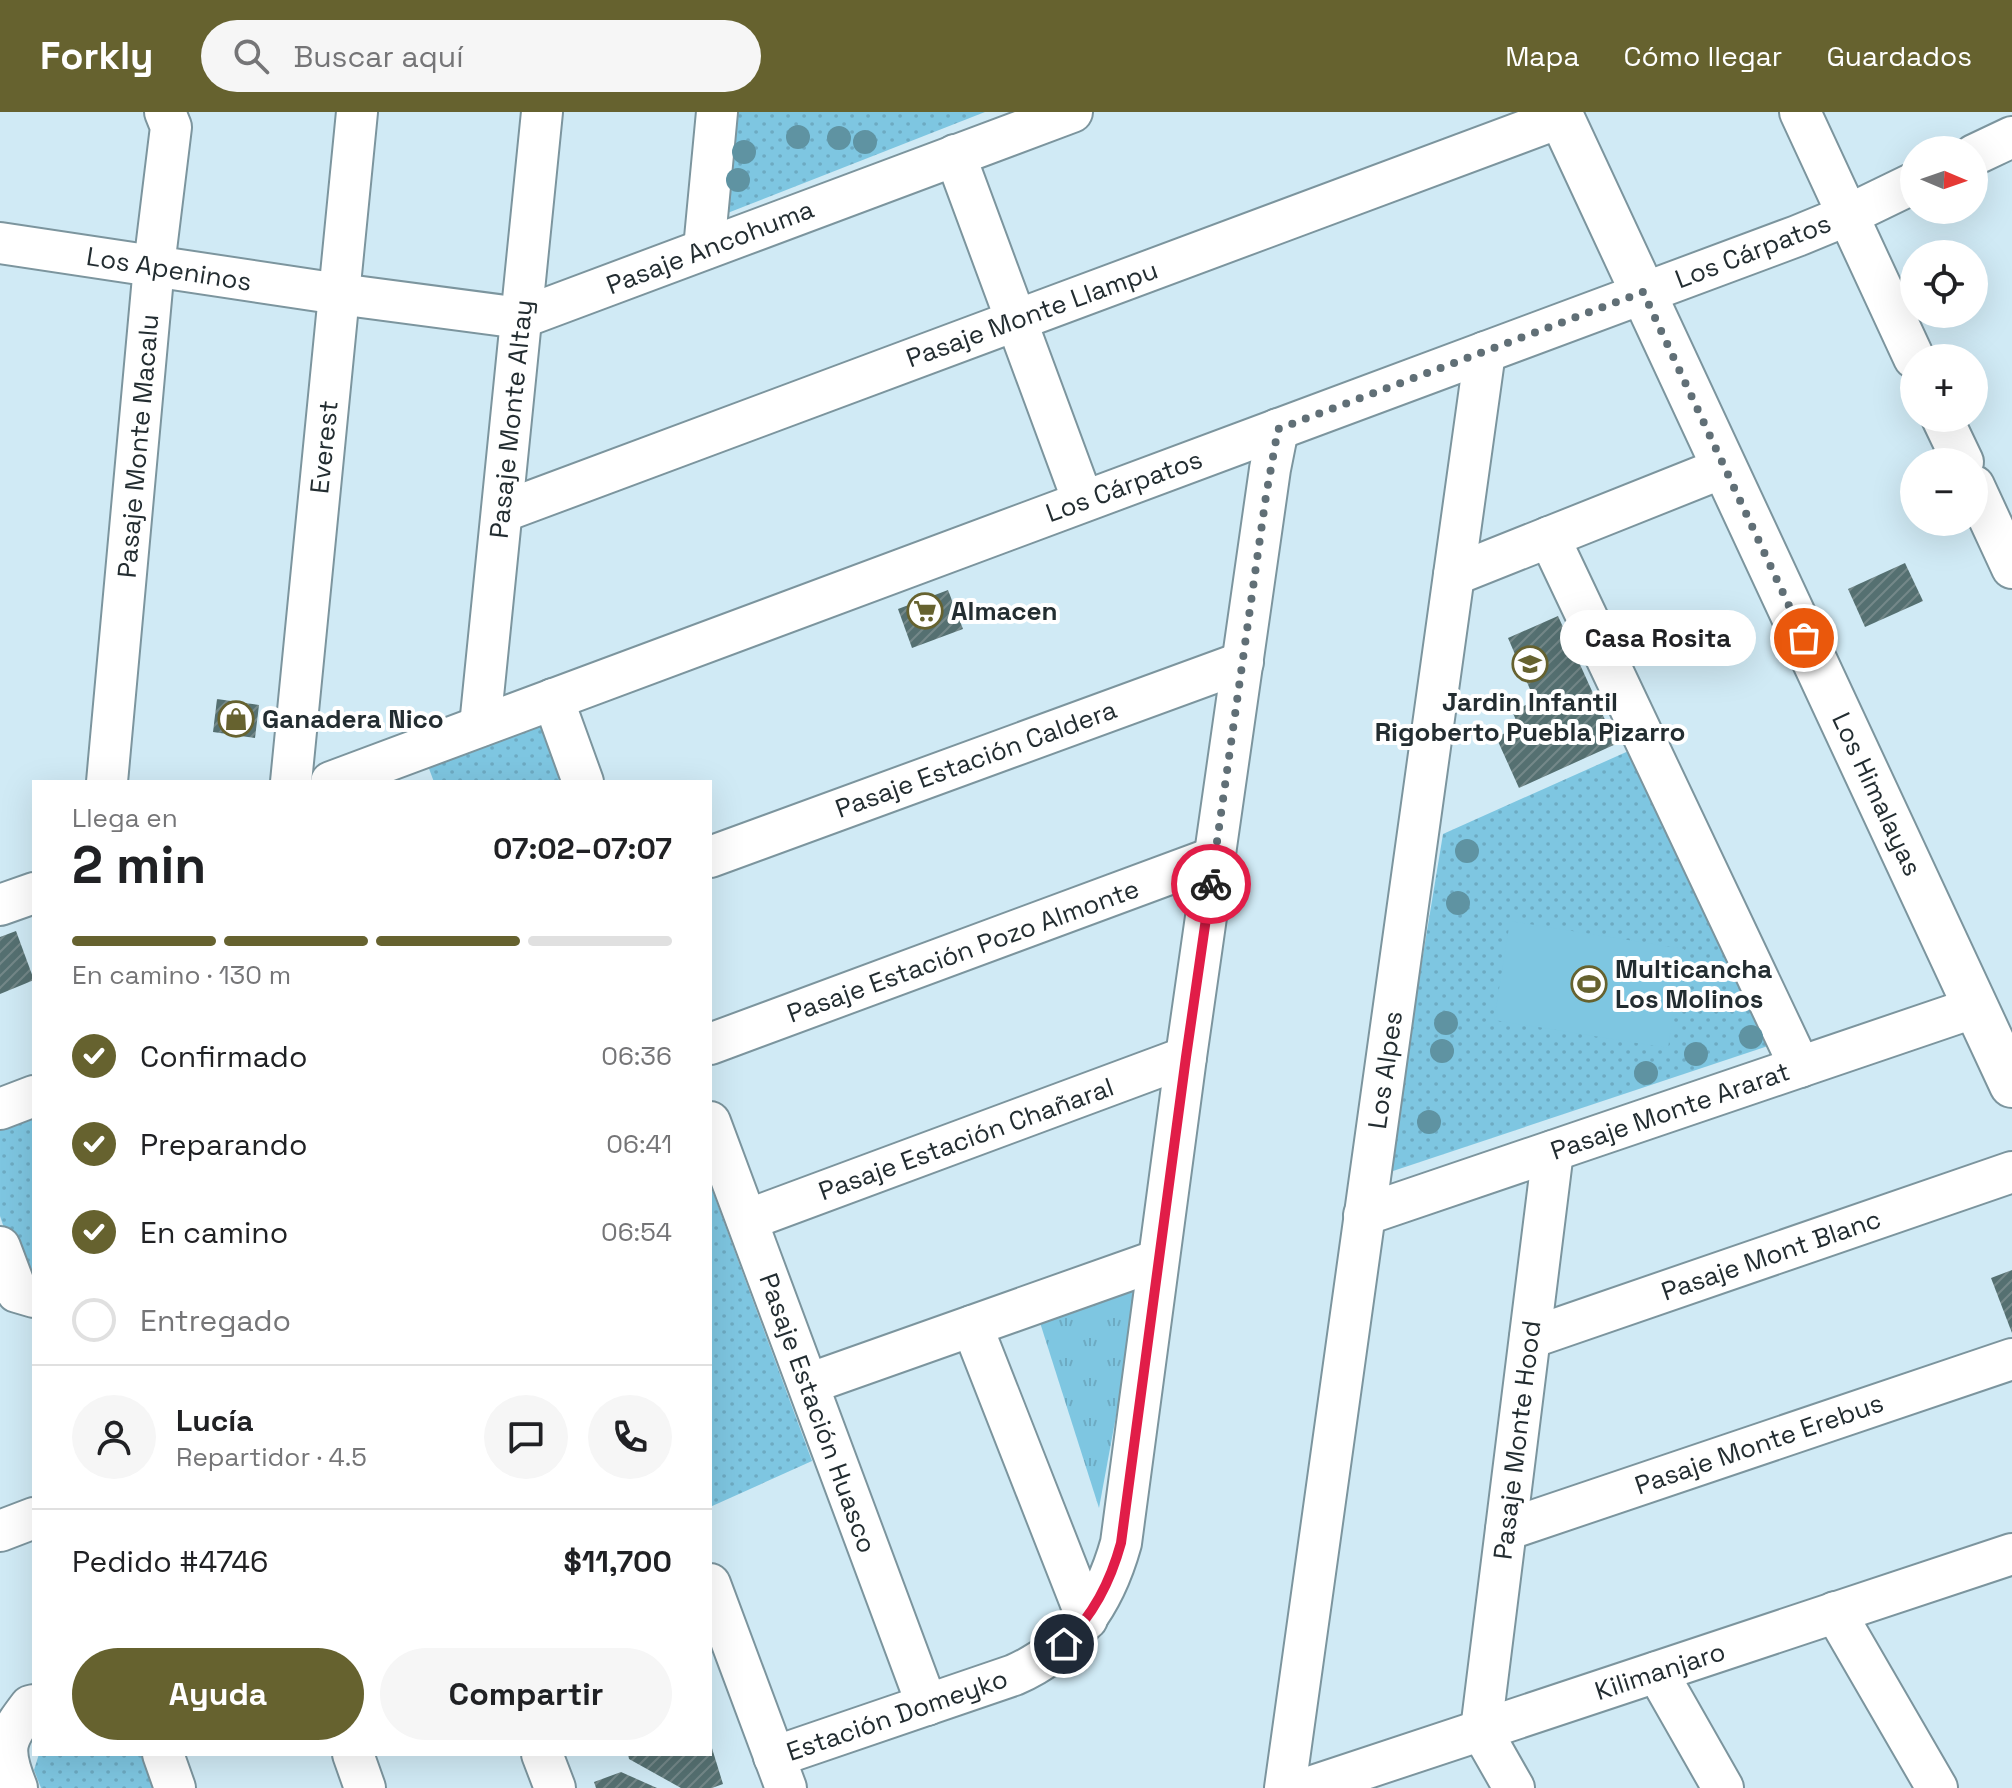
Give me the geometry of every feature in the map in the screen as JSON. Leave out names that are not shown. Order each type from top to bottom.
[{"type":"street","name":"Pasaje Monte Macalu","points":[[107,780],[154,266],[171,127],[165,112]]},
{"type":"street","name":"Everest","points":[[291,780],[357,112]]},
{"type":"street","name":"Pasaje Monte Altay","points":[[480,726],[542,112]]},
{"type":"street","points":[[704,249],[717,112]]},
{"type":"street","name":"Pasaje Ancohuma","points":[[339,294],[521,318],[1072,112]]},
{"type":"street","points":[[1800,112],[1908,344]]},
{"type":"street","name":"Los Himalayas","points":[[1560,114],[2012,1085]]},
{"type":"street","name":"Pasaje Monte Llampu","points":[[502,512],[1560,114]]},
{"type":"street","points":[[1988,148],[2012,137]]},
{"type":"street","points":[[955,155],[1083,501]]},
{"type":"street","name":"Los Cárpatos","points":[[342,780],[404,769],[480,726],[1797,236],[1900,190]]},
{"type":"street","name":"Los Apeninos","points":[[0,243],[339,294]]},
{"type":"street","name":"Los Alpes","points":[[1285,1788],[1485,352]]},
{"type":"street","name":"Estación Domeyko","points":[[780,1772],[927,1705],[1030,1668],[1064,1644],[1087,1619],[1109,1580],[1121,1543],[1186,1057],[1278,429]]},
{"type":"street","points":[[1454,575],[1725,467]]},
{"type":"street","points":[[1988,516],[2012,568]]},
{"type":"street","points":[[1549,537],[1800,1067]]},
{"type":"street","name":"Pasaje Estación Caldera","points":[[712,856],[1243,662]]},
{"type":"street","points":[[553,699],[582,780]]},
{"type":"street","name":"Pasaje Estación Pozo Almonte","points":[[712,1043],[1215,857]]},
{"type":"street","name":"Pasaje Monte Ararat","points":[[1364,1215],[1976,1007]]},
{"type":"street","name":"Pasaje Estación Chañaral","points":[[747,1220],[1186,1057]]},
{"type":"street","points":[[0,1109],[32,1097]]},
{"type":"street","name":"Pasaje Estación Huasco","points":[[712,1127],[927,1705]]},
{"type":"street","name":"Pasaje Monte Hood","points":[[1481,1730],[1553,1151]]},
{"type":"street","name":"Pasaje Mont Blanc","points":[[1530,1338],[2012,1172]]},
{"type":"street","points":[[0,1247],[17,1292],[32,1296]]},
{"type":"street","points":[[808,1384],[1158,1260]]},
{"type":"street","points":[[972,1326],[1087,1619]]},
{"type":"street","name":"Pasaje Monte Erebus","points":[[1506,1530],[2012,1359]]},
{"type":"street","points":[[0,1531],[32,1519]]},
{"type":"street","name":"Kilimanjaro","points":[[1307,1788],[2011,1556]]},
{"type":"street","points":[[712,1589],[780,1772]]},
{"type":"street","points":[[1835,1612],[1937,1788]]},
{"type":"street","points":[[1657,1672],[1723,1788]]},
{"type":"street","points":[[17,1788],[6,1760],[11,1731],[32,1706]]},
{"type":"street","points":[[1481,1730],[1514,1788]]},
{"type":"street","points":[[164,1756],[175,1788]]},
{"type":"street","points":[[354,1756],[365,1788]]},
{"type":"street","points":[[543,1756],[555,1788]]},
{"type":"green space","points":[[733,112],[985,112],[725,214]]},
{"type":"green space","points":[[540,723],[561,780],[433,780],[428,766]]},
{"type":"green space","points":[[1633,749],[1771,1045],[1387,1173],[1443,834]]},
{"type":"green space","name":"Multicancha Los Molinos","points":[[1510,921],[1684,949],[1668,1048],[1494,1020]]},
{"type":"green space","points":[[32,1113],[32,1271],[17,1267],[0,1216],[0,1130],[6,1122]]},
{"type":"green space","points":[[712,1189],[812,1461],[712,1506]]},
{"type":"green space","points":[[1142,1276],[1099,1508],[1036,1310]]},
{"type":"green space","points":[[38,1756],[147,1756],[159,1788],[41,1788],[34,1770]]},
{"type":"building","points":[[1905,563],[1923,601],[1865,627],[1848,589]]},
{"type":"building","points":[[948,590],[963,629],[912,648],[898,609]]},
{"type":"building","points":[[1558,616],[1616,744],[1519,788],[1496,737],[1519,727],[1512,711],[1535,701],[1508,638]]},
{"type":"building","name":"Ganadera Nico","points":[[217,699],[259,705],[255,738],[213,732]]},
{"type":"building","points":[[16,931],[32,981],[0,994],[0,937]]},
{"type":"building","points":[[2012,1270],[2012,1333],[1991,1278]]},
{"type":"building","points":[[712,1748],[723,1784],[712,1788],[681,1788],[628,1756],[712,1756]]},
{"type":"building","points":[[621,1772],[657,1788],[596,1788],[594,1782]]},
{"type":"way so far","points":[[1211,884],[1278,429],[1643,292],[1804,638]]},
{"type":"place","name":"Almacen","points":[[925,611]]},
{"type":"place","name":"Casa Rosita","points":[[1804,638]]},
{"type":"place","name":"Jardin Infantil Rigoberto Puebla Pizarro","points":[[1530,664]]},
{"type":"place","name":"Ganadera Nico","points":[[236,719]]},
{"type":"place","name":"Multicancha Los Molinos","points":[[1589,984]]},
{"type":"route","points":[[1064,1644],[1096,1606],[1115,1565],[1121,1543],[1211,884]]}]
